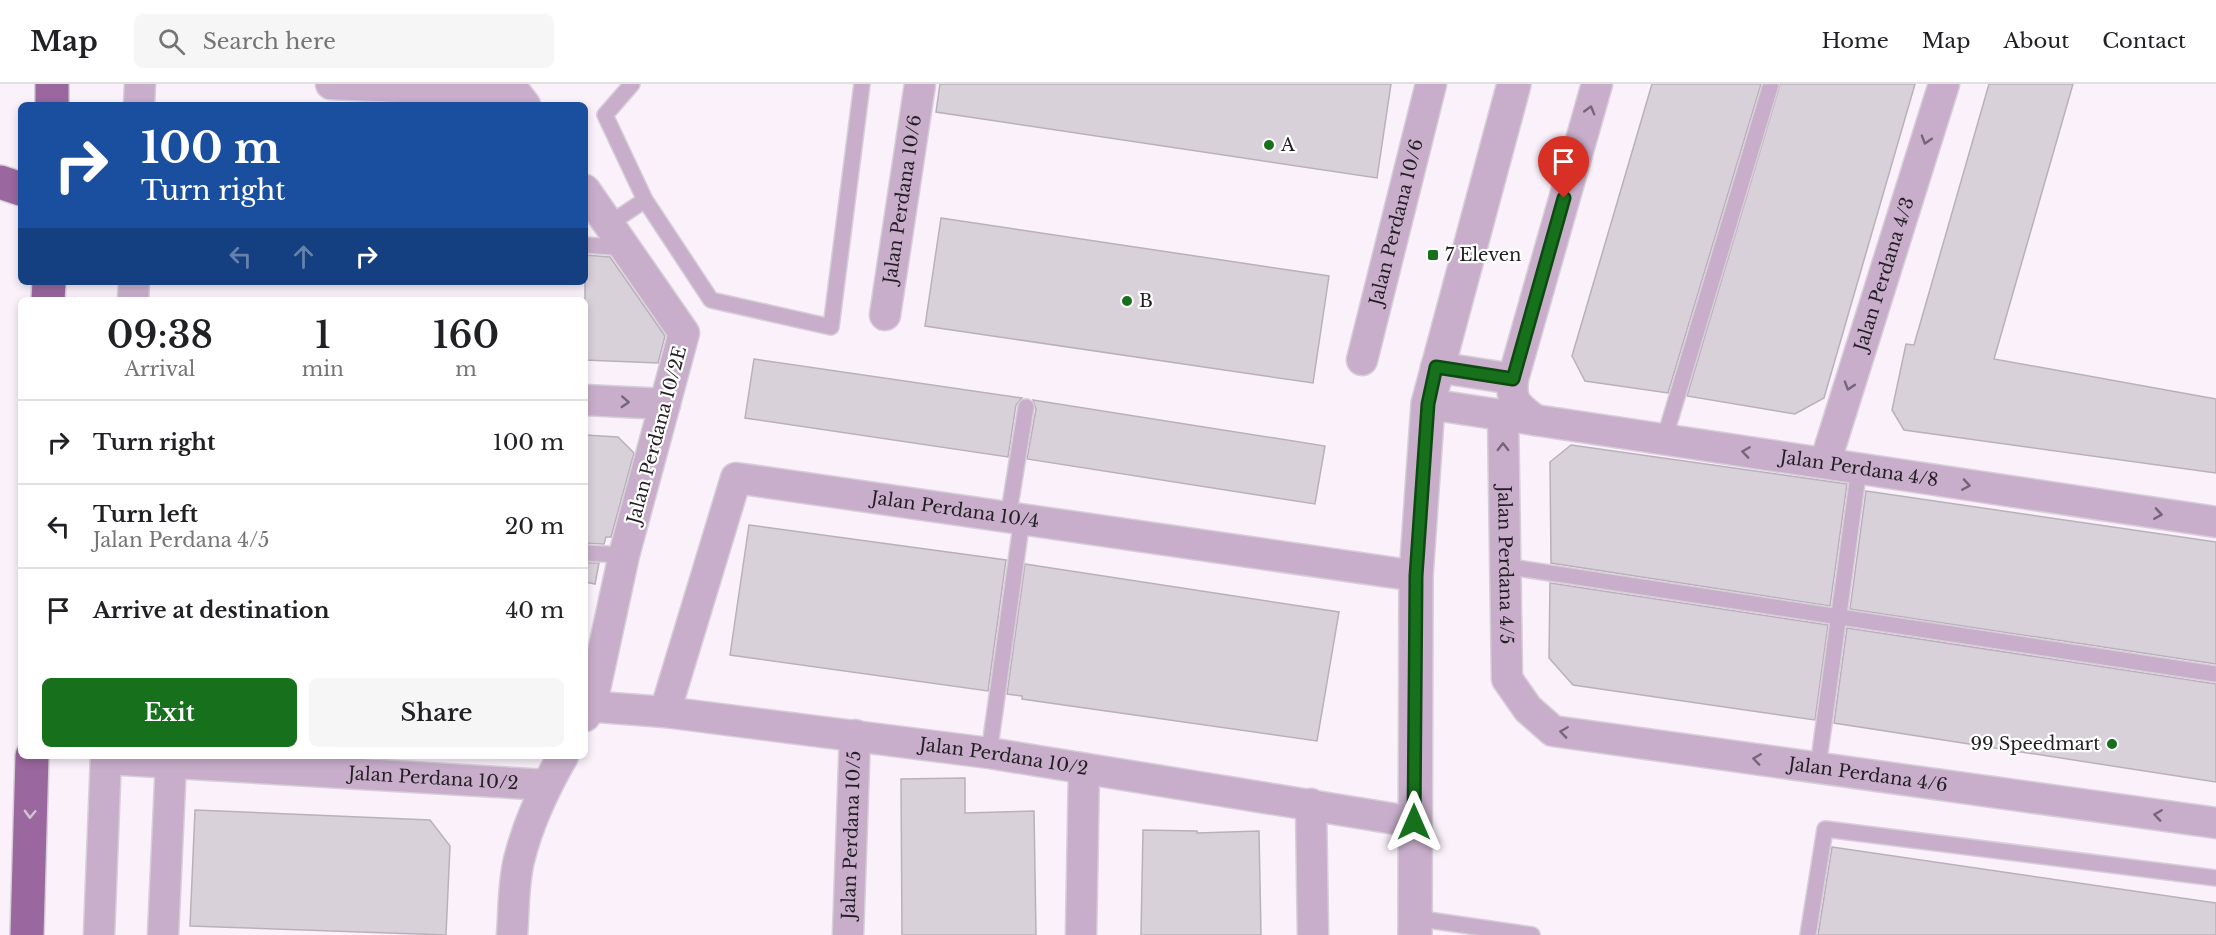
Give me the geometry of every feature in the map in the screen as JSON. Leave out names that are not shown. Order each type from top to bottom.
[{"type":"highway","points":[[52,84],[52,102]]},
{"type":"highway","points":[[0,182],[18,188]]},
{"type":"highway","points":[[27,935],[32,759]]},
{"type":"street","points":[[139,102],[140,84]]},
{"type":"street","points":[[331,84],[520,98]]},
{"type":"street","name":"Jalan Perdana 10/6","points":[[885,315],[920,84]]},
{"type":"street","name":"Jalan Perdana 10/6","points":[[1362,360],[1431,84]]},
{"type":"street","points":[[1414,927],[1416,576],[1428,404],[1436,367],[1514,84]]},
{"type":"street","points":[[1535,420],[1515,403],[1512,392],[1513,379],[1597,84]]},
{"type":"street","name":"Jalan Perdana 4/3","points":[[1825,463],[1944,84]]},
{"type":"street","name":"Jalan Perdana 10/2E","points":[[588,194],[684,333],[624,555],[588,706]]},
{"type":"street","points":[[1436,367],[1513,379]]},
{"type":"street","points":[[588,400],[665,404]]},
{"type":"street","name":"Jalan Perdana 4/8","points":[[1428,404],[2216,522]]},
{"type":"street","name":"Jalan Perdana 4/5","points":[[1503,415],[1507,679],[1528,709]]},
{"type":"street","name":"Jalan Perdana 10/4","points":[[665,712],[736,478],[1416,576]]},
{"type":"street","name":"Jalan Perdana 4/6","points":[[1528,709],[1553,731],[2216,823]]},
{"type":"street","name":"Jalan Perdana 10/2","points":[[588,710],[665,712],[989,753],[1414,822]]},
{"type":"street","name":"Jalan Perdana 10/5","points":[[848,935],[855,735]]},
{"type":"street","name":"Jalan Perdana 10/2","points":[[99,935],[106,759]]},
{"type":"street","name":"Jalan Perdana 10/2","points":[[122,759],[547,784]]},
{"type":"street","points":[[512,935],[518,862],[530,824],[547,784],[561,759]]},
{"type":"street","points":[[163,935],[171,762]]},
{"type":"street","points":[[1081,935],[1084,769]]},
{"type":"street","points":[[1311,804],[1313,935]]},
{"type":"lane","points":[[632,84],[605,115],[645,200],[711,300],[831,327],[862,84]]},
{"type":"lane","points":[[1664,440],[1771,84]]},
{"type":"lane","points":[[588,244],[618,236],[645,200]]},
{"type":"lane","points":[[989,753],[1026,406]]},
{"type":"lane","points":[[1818,767],[1859,468]]},
{"type":"lane","points":[[588,553],[624,555]]},
{"type":"lane","points":[[1504,566],[2216,674]]},
{"type":"lane","points":[[1808,935],[1825,829],[2216,878]]},
{"type":"lane","points":[[1414,927],[1532,935]]},
{"type":"building","name":"A","points":[[940,84],[1391,84],[1377,178],[936,112]]},
{"type":"building","points":[[1652,84],[1761,84],[1668,393],[1585,381],[1572,356]]},
{"type":"building","points":[[1780,84],[1915,84],[1824,398],[1795,414],[1687,396]]},
{"type":"building","points":[[1989,84],[2073,84],[1994,359],[2216,399],[2216,473],[1904,430],[1892,410],[1906,344],[1914,345]]},
{"type":"building","name":"B","points":[[941,218],[1329,276],[1313,383],[925,326]]},
{"type":"building","points":[[588,255],[610,257],[665,336],[658,363],[588,360],[588,297],[585,297],[585,285],[588,285]]},
{"type":"building","points":[[754,359],[1022,398],[1016,405],[1008,457],[745,418]]},
{"type":"building","points":[[1033,400],[1325,446],[1315,504],[1027,459],[1036,409]]},
{"type":"building","points":[[588,435],[618,437],[634,453],[611,537],[606,537],[604,544],[588,543]]},
{"type":"building","points":[[1571,445],[1847,484],[1830,606],[1551,563],[1550,462]]},
{"type":"building","points":[[1866,491],[2216,542],[2216,664],[1850,609]]},
{"type":"building","points":[[749,525],[1006,560],[988,691],[730,655]]},
{"type":"building","points":[[588,563],[599,563],[595,584],[588,583]]},
{"type":"building","points":[[1025,564],[1339,612],[1317,741],[1022,699],[1022,696],[1007,694]]},
{"type":"building","points":[[1550,583],[1828,625],[1815,720],[1573,685],[1549,658]]},
{"type":"building","points":[[1847,628],[2216,684],[2216,782],[1834,723]]},
{"type":"building","points":[[965,778],[965,813],[1034,811],[1036,935],[902,935],[901,779]]},
{"type":"building","points":[[195,810],[430,820],[450,846],[446,935],[190,926]]},
{"type":"building","points":[[1143,830],[1197,831],[1197,833],[1259,831],[1261,935],[1141,935]]},
{"type":"building","points":[[1832,847],[2216,903],[2216,935],[1818,935]]},
{"type":"place","name":"A","points":[[1269,145]]},
{"type":"place","name":"7 Eleven","points":[[1433,255]]},
{"type":"place","name":"B","points":[[1127,301]]},
{"type":"place","name":"99 Speedmart","points":[[2112,744]]},
{"type":"route","points":[[1414,822],[1416,576],[1428,404],[1436,367],[1513,379],[1564,198]]}]
